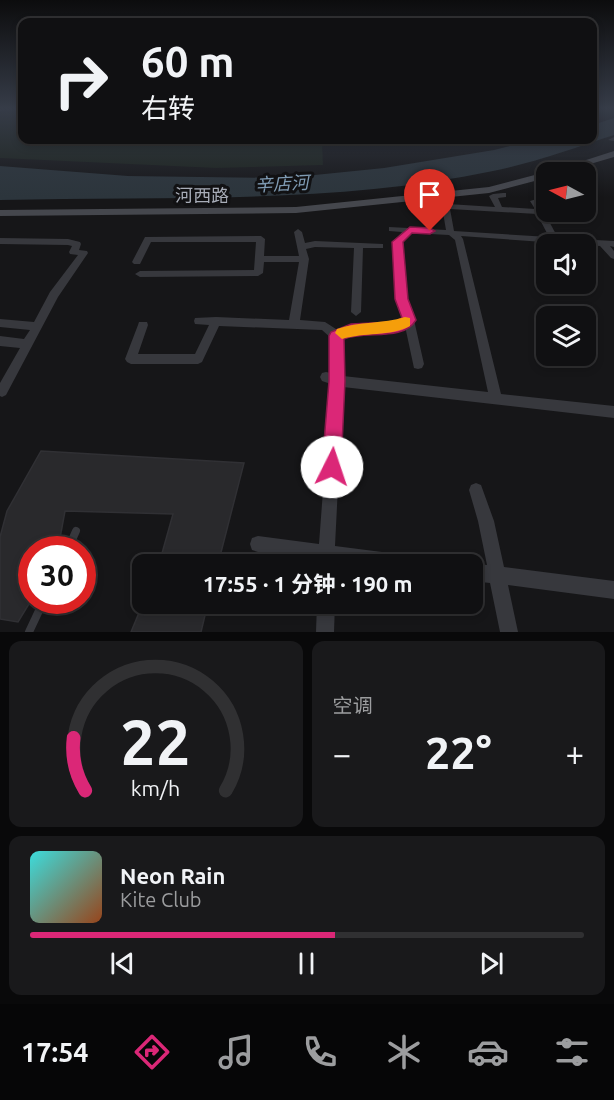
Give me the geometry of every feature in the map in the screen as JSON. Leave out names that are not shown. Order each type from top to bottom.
[{"type":"street","points":[[587,162],[614,154]]},
{"type":"street","name":"河西路","points":[[0,213],[297,210],[489,190],[536,178]]},
{"type":"street","points":[[500,210],[493,196],[504,195]]},
{"type":"street","points":[[534,201],[536,205]]},
{"type":"street","points":[[496,399],[459,239],[450,232],[443,205],[536,212]]},
{"type":"street","points":[[392,229],[536,239]]},
{"type":"street","points":[[410,230],[397,242],[401,299],[409,320],[418,364]]},
{"type":"street","points":[[294,324],[304,259],[298,232]]},
{"type":"street","points":[[137,262],[148,239],[261,239],[258,273],[140,274]]},
{"type":"street","points":[[0,242],[68,242],[77,244],[73,252],[84,253],[54,295],[2,391]]},
{"type":"street","points":[[596,243],[614,244]]},
{"type":"street","points":[[301,247],[315,244],[380,246]]},
{"type":"street","points":[[603,244],[614,256]]},
{"type":"street","points":[[356,312],[359,245]]},
{"type":"street","points":[[259,259],[304,259]]},
{"type":"street","points":[[336,336],[351,330],[396,327],[409,320]]},
{"type":"street","points":[[199,321],[325,326],[336,336]]},
{"type":"street","points":[[143,325],[131,359],[198,358],[216,321]]},
{"type":"street","points":[[0,322],[37,326]]},
{"type":"street","points":[[326,554],[332,379],[336,336]]},
{"type":"street","points":[[0,341],[27,344]]},
{"type":"street","points":[[332,379],[614,412]]},
{"type":"street","points":[[476,490],[498,575],[509,632]]},
{"type":"street","points":[[258,544],[307,554]]},
{"type":"street","points":[[483,573],[614,590]]},
{"type":"street","points":[[325,632],[326,614]]},
{"type":"lane","points":[[74,536],[76,531]]},
{"type":"lane","points":[[29,632],[37,614]]},
{"type":"shaded area","points":[[0,138],[18,138],[18,144],[322,144],[323,165],[216,168],[0,158]]},
{"type":"water","name":"辛店河","points":[[519,144],[587,144],[493,171],[432,182],[371,189],[247,197],[0,200],[0,166],[128,176],[285,178],[384,168]]},
{"type":"building","points":[[41,451],[244,463],[221,554],[162,554],[173,514],[65,511],[60,536],[18,536],[18,614],[23,614],[18,622],[0,619],[0,537],[7,511]]},
{"type":"building","points":[[138,614],[205,614],[201,632],[131,632]]},
{"type":"slow traffic","points":[[342,333],[351,330],[396,327],[405,322]]},
{"type":"route","points":[[332,467],[337,381],[336,336],[351,330],[396,327],[409,320],[401,299],[397,242],[410,230],[430,231]]}]
